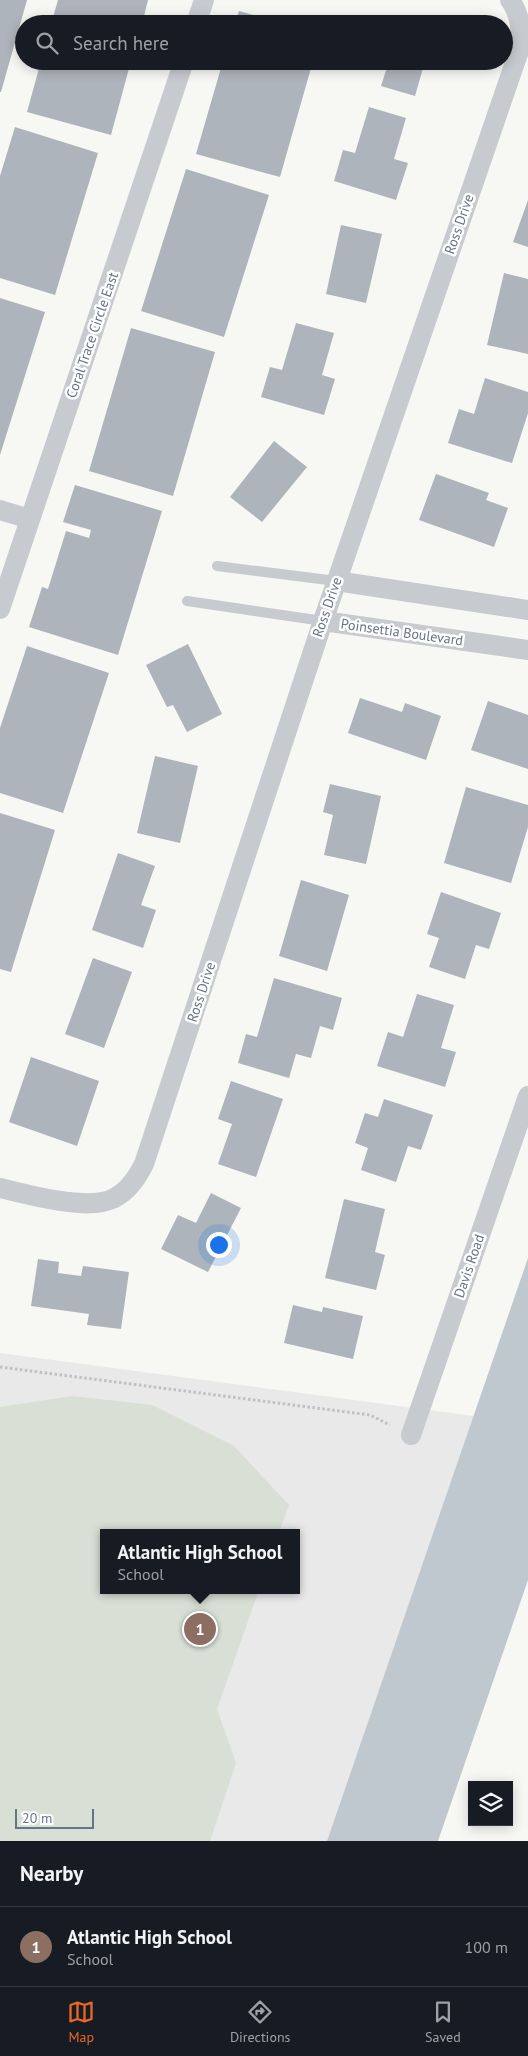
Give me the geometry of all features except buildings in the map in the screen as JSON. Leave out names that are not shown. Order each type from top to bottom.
[{"type":"street","points":[[199,15],[204,0]]},
{"type":"street","name":"Ross Drive","points":[[510,0],[516,8],[521,25],[521,44],[513,67]]},
{"type":"street","name":"Coral Trace Circle East","points":[[0,609],[181,70]]},
{"type":"street","name":"Ross Drive","points":[[0,1188],[36,1197],[87,1204],[106,1202],[123,1194],[136,1180],[144,1164],[336,581],[512,70]]},
{"type":"street","points":[[0,510],[30,519]]},
{"type":"street","points":[[336,581],[528,610]]},
{"type":"street","name":"Poinsettia Boulevard","points":[[323,621],[528,650]]},
{"type":"street","name":"Davis Road","points":[[410,1436],[528,1096]]},
{"type":"lane","points":[[217,566],[336,581]]},
{"type":"lane","name":"Poinsettia Boulevard","points":[[187,601],[323,621]]},
{"type":"path","points":[[0,1367],[370,1415],[410,1436]]},
{"type":"shaded area","points":[[528,1258],[528,1580],[438,1841],[327,1841]]},
{"type":"shaded area","points":[[0,1353],[474,1416],[327,1841],[0,1841]]},
{"type":"shaded area","points":[[72,1396],[152,1405],[234,1446],[289,1505],[280,1529],[100,1529],[100,1594],[258,1594],[217,1709],[236,1763],[210,1841],[0,1841],[0,1407]]},
{"type":"place","name":"Atlantic High School","points":[[200,1629]]}]
